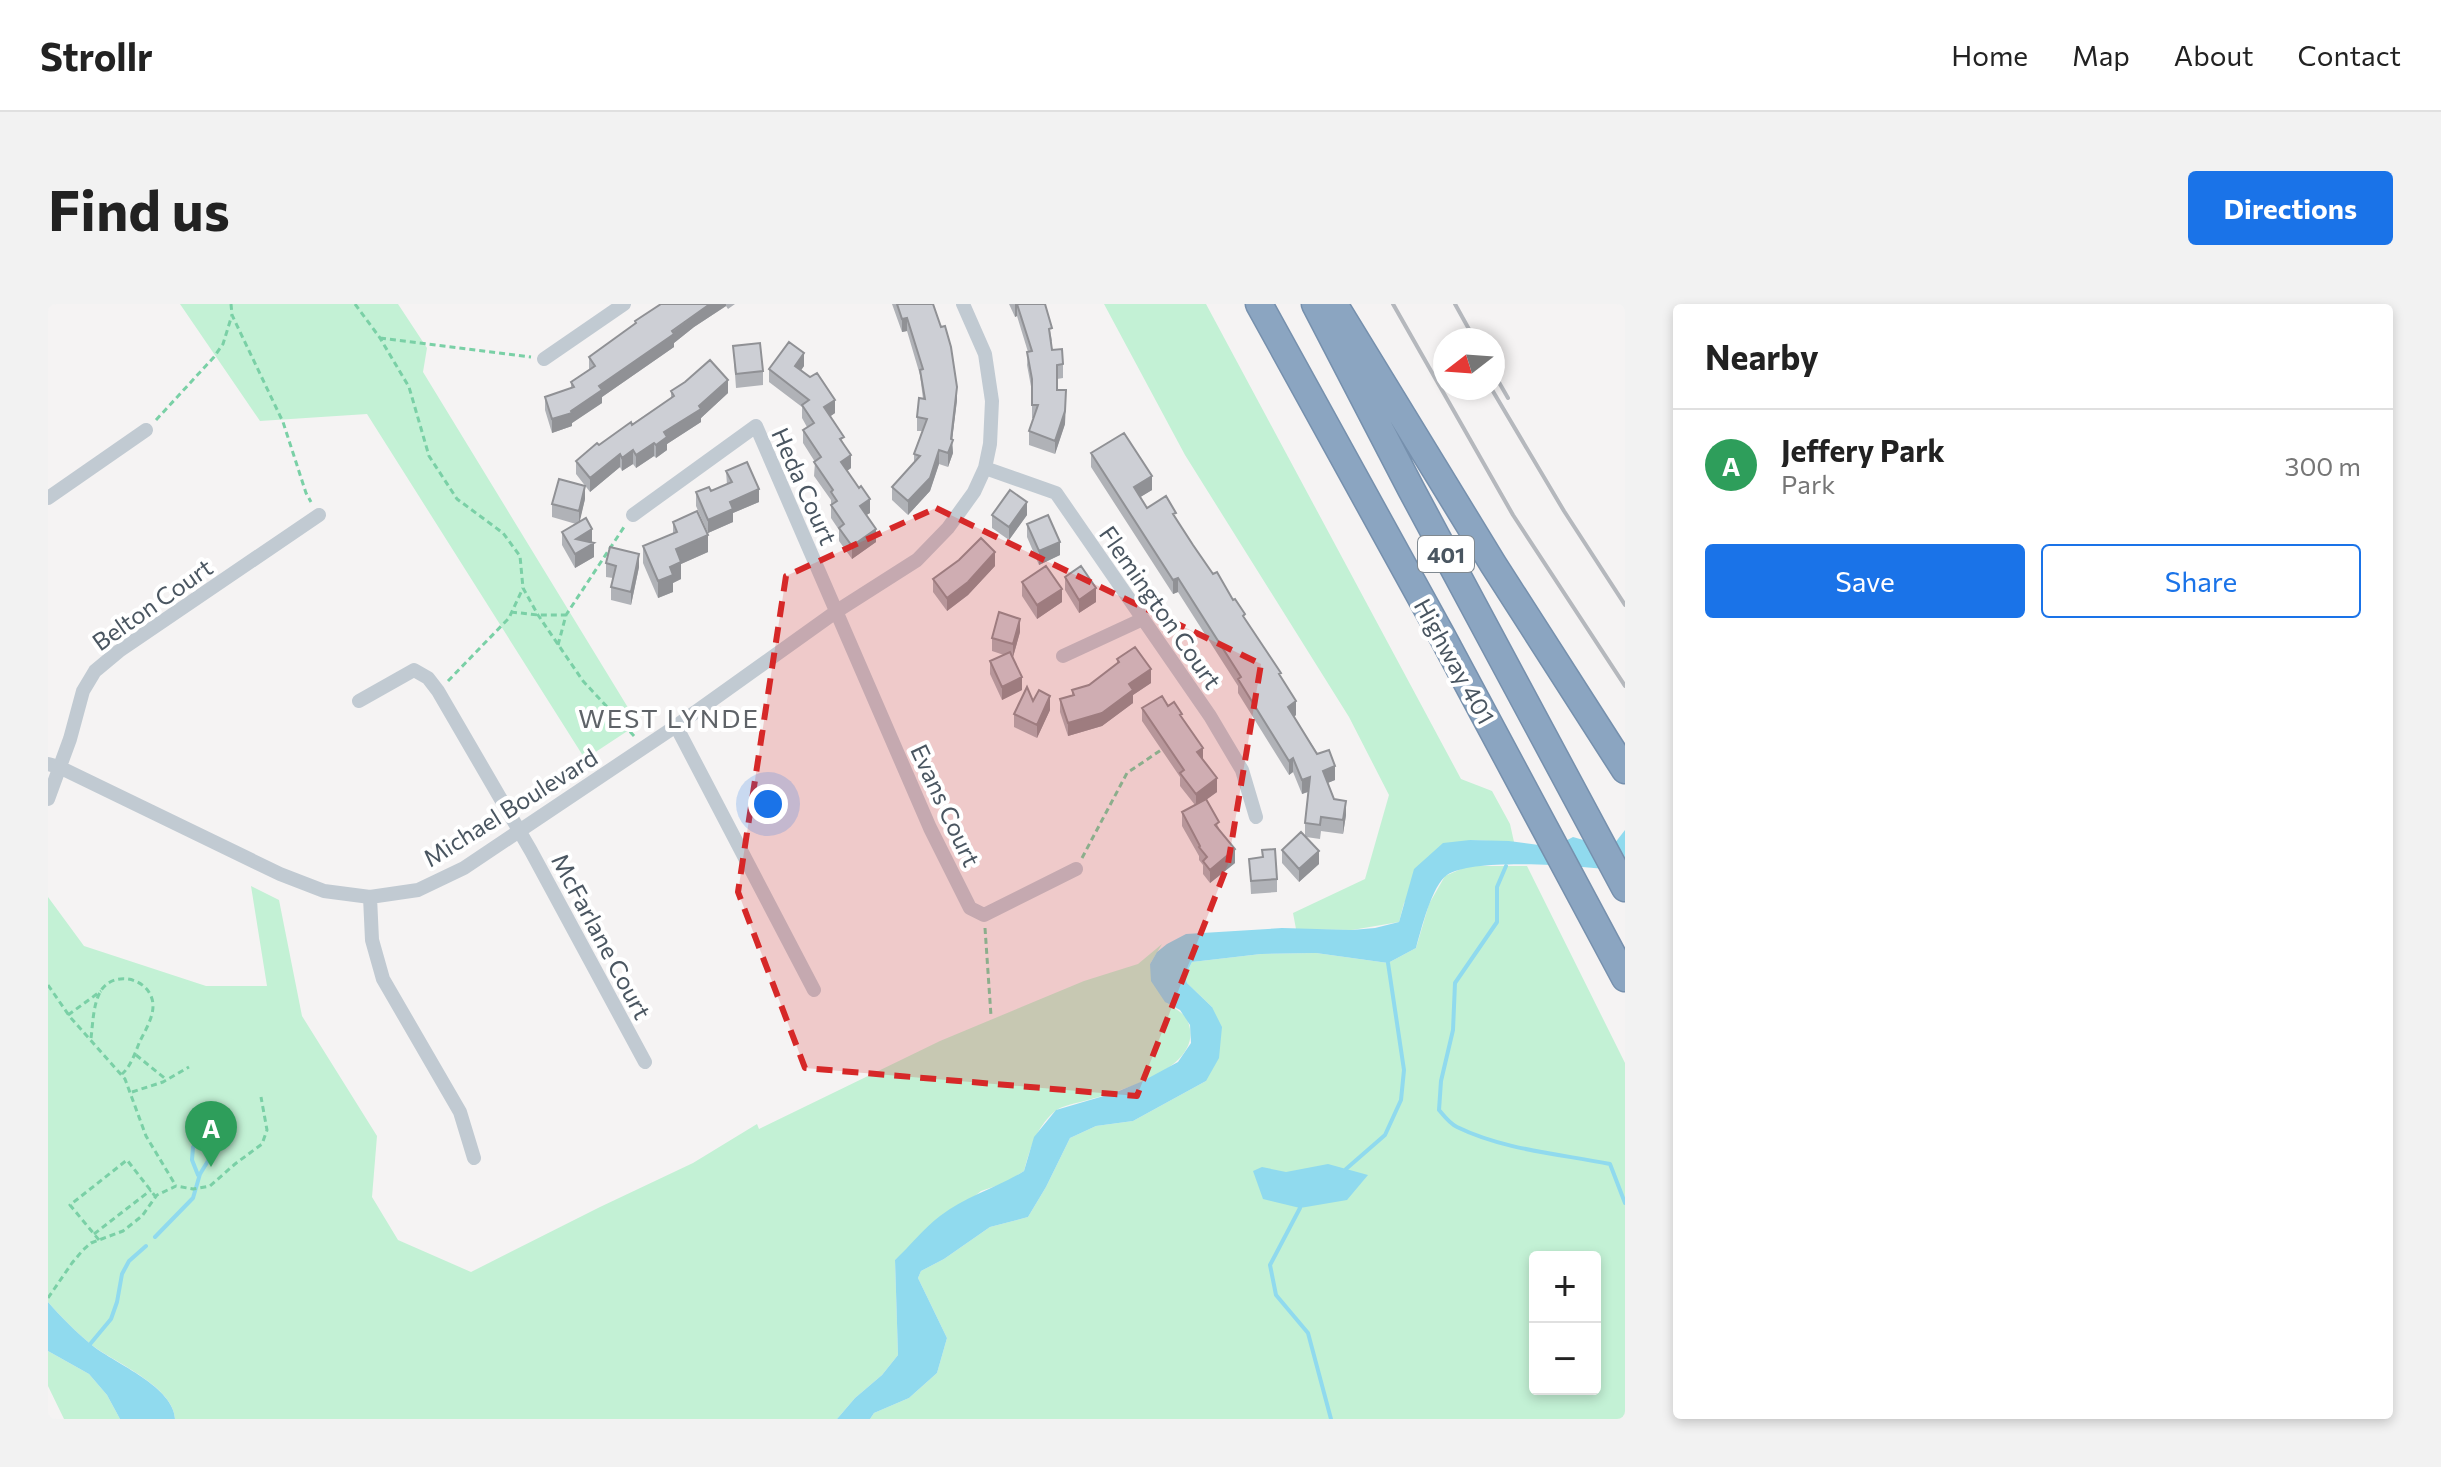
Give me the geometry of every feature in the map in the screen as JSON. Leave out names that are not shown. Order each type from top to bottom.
[{"type":"highway","name":"Highway 401","points":[[1259,304],[1625,978]]},
{"type":"highway","name":"Highway 401","points":[[1315,304],[1625,888]]},
{"type":"highway","points":[[1334,304],[1493,564],[1625,769]]},
{"type":"street","points":[[544,359],[624,304]]},
{"type":"street","name":"Michael Boulevard","points":[[54,766],[280,874],[324,891],[370,897],[418,890],[464,868],[676,726],[837,611],[917,560],[948,528],[974,492],[985,468],[990,444],[992,401],[985,354],[963,304]]},
{"type":"street","name":"Heda Court","points":[[633,515],[756,426],[837,611]]},
{"type":"street","points":[[48,498],[146,430]]},
{"type":"street","name":"Flemington Court","points":[[985,468],[1056,493],[1210,716],[1242,770],[1256,817]]},
{"type":"street","name":"Belton Court","points":[[48,799],[54,766],[70,739],[83,691],[95,671],[319,515]]},
{"type":"street","name":"Evans Court","points":[[837,611],[930,828],[970,908],[984,915]]},
{"type":"street","points":[[1063,656],[1143,619]]},
{"type":"street","points":[[359,701],[414,670],[428,678],[438,691]]},
{"type":"street","name":"McFarlane Court","points":[[438,691],[520,832],[645,1062]]},
{"type":"street","points":[[676,726],[814,990]]},
{"type":"street","points":[[984,915],[1076,869]]},
{"type":"street","points":[[370,897],[372,940],[383,979],[460,1112],[474,1158]]},
{"type":"path","points":[[231,304],[232,315],[283,422],[306,493],[319,515]]},
{"type":"path","points":[[355,304],[380,338],[409,387],[429,456],[457,499],[503,533],[520,556],[523,588],[538,615],[583,681],[643,747]]},
{"type":"path","points":[[146,430],[214,357],[223,344],[232,315]]},
{"type":"path","points":[[380,338],[544,359]]},
{"type":"path","points":[[558,645],[566,615],[633,515]]},
{"type":"path","points":[[438,691],[509,618],[523,588]]},
{"type":"path","points":[[511,612],[566,615]]},
{"type":"path","points":[[1076,869],[1127,773],[1175,740]]},
{"type":"path","points":[[984,915],[991,1016]]},
{"type":"path","points":[[68,1015],[107,984],[120,979],[138,981],[149,992],[153,1007],[151,1017],[135,1054],[122,1074]]},
{"type":"path","points":[[48,985],[68,1015],[122,1074],[132,1092],[146,1136],[176,1186]]},
{"type":"path","points":[[90,1040],[101,991]]},
{"type":"path","points":[[135,1054],[167,1080]]},
{"type":"path","points":[[132,1092],[167,1080],[189,1067]]},
{"type":"path","points":[[48,1298],[83,1250],[123,1231],[142,1216],[156,1197],[176,1186],[193,1189],[210,1186],[262,1144],[267,1130],[261,1097]]},
{"type":"path","points":[[99,1240],[70,1205],[127,1160],[156,1197]]},
{"type":"path","points":[[94,1234],[151,1190]]},
{"type":"highlighted area","points":[[936,508],[1261,664],[1228,864],[1137,1096],[805,1068],[738,892],[786,576]]},
{"type":"green space","points":[[180,304],[398,304],[427,348],[423,372],[638,724],[585,759],[367,414],[260,421]]},
{"type":"green space","points":[[1104,304],[1206,304],[1461,779],[1492,791],[1510,824],[1514,842],[1470,840],[1404,903],[1399,922],[1352,930],[1296,929],[1293,913],[1365,879],[1389,795],[1349,717],[1185,455]]},
{"type":"green space","points":[[1468,866],[1527,866],[1625,1063],[1625,1419],[870,1419],[874,1413],[909,1398],[937,1373],[947,1338],[918,1278],[921,1271],[990,1227],[1028,1217],[1070,1138],[1096,1126],[1133,1121],[1206,1081],[1212,1007],[1187,983],[1185,976],[1192,962],[1261,954],[1316,953],[1388,963],[1416,948],[1429,904],[1445,876]]},
{"type":"green space","points":[[251,886],[279,900],[302,1016],[377,1136],[372,1197],[398,1240],[471,1272],[693,1163],[757,1124],[759,1129],[940,1041],[1084,981],[1138,964],[1162,944],[1150,964],[1163,998],[1186,1017],[1190,1029],[1189,1043],[1169,1067],[1153,1076],[1054,1112],[1038,1132],[1024,1171],[1005,1183],[981,1191],[895,1260],[898,1355],[837,1419],[175,1419],[172,1407],[155,1386],[93,1346],[48,1302],[48,897],[84,946],[206,986],[267,986]]},
{"type":"green space","points":[[48,1351],[89,1374],[107,1395],[120,1419],[64,1419],[48,1386]]},
{"type":"water","points":[[1625,830],[1625,864],[1619,871],[1557,865],[1504,865],[1461,869],[1447,875],[1432,898],[1416,948],[1388,963],[1316,953],[1261,954],[1192,962],[1185,976],[1187,983],[1212,1007],[1222,1027],[1219,1058],[1206,1081],[1133,1121],[1096,1126],[1070,1138],[1028,1217],[990,1227],[921,1271],[918,1278],[947,1338],[937,1373],[909,1398],[874,1413],[870,1419],[837,1419],[898,1355],[895,1260],[928,1226],[950,1209],[1024,1171],[1034,1137],[1056,1110],[1114,1093],[1178,1062],[1191,1043],[1190,1025],[1180,1010],[1165,1002],[1151,981],[1150,964],[1157,952],[1167,944],[1186,934],[1282,928],[1375,928],[1399,922],[1414,869],[1443,843],[1509,841],[1554,847],[1573,837],[1611,848]]},
{"type":"water","points":[[1328,1164],[1368,1175],[1347,1200],[1300,1208],[1263,1199],[1253,1171],[1262,1167],[1286,1172]]},
{"type":"water","points":[[48,1302],[93,1346],[155,1387],[172,1407],[175,1419],[120,1419],[107,1395],[89,1374],[48,1351]]},
{"type":"building","points":[[661,304],[710,304],[672,331],[674,334],[599,386],[602,390],[572,413],[552,419],[545,397],[574,387],[571,382],[595,366],[589,357]]},
{"type":"building","points":[[897,304],[933,304],[941,327],[945,326],[957,387],[953,440],[948,453],[939,450],[930,478],[908,501],[892,487],[920,456],[914,454],[927,419],[917,417],[919,398],[925,399],[920,370],[923,369],[907,318],[902,319]]},
{"type":"building","points":[[1017,304],[1045,304],[1052,328],[1049,329],[1052,350],[1062,349],[1063,364],[1057,365],[1057,390],[1066,390],[1065,411],[1055,441],[1029,431],[1038,405],[1032,405],[1032,379],[1027,352],[1032,351]]},
{"type":"building","points":[[789,342],[804,353],[795,366],[810,377],[817,373],[835,400],[824,407],[844,437],[840,439],[851,455],[841,462],[870,499],[860,506],[876,529],[852,546],[839,528],[844,524],[831,505],[837,501],[831,492],[833,490],[814,462],[821,457],[803,430],[814,423],[802,405],[809,400],[769,369]]},
{"type":"building","points":[[760,343],[763,371],[736,374],[733,346]]},
{"type":"building","points":[[710,360],[728,380],[699,406],[701,409],[664,432],[667,437],[656,445],[654,443],[636,455],[633,450],[622,458],[620,454],[590,478],[576,461],[597,443],[599,445],[631,422],[632,425],[674,396],[671,391]]},
{"type":"building","points":[[1124,433],[1152,476],[1134,487],[1147,508],[1166,496],[1176,513],[1173,514],[1193,545],[1213,574],[1217,572],[1281,673],[1296,701],[1288,707],[1317,754],[1329,750],[1335,766],[1323,771],[1334,799],[1346,801],[1343,820],[1321,817],[1320,825],[1305,823],[1310,777],[1302,780],[1293,758],[1289,761],[1238,679],[1241,677],[1178,578],[1173,580],[1091,453]]},
{"type":"building","points":[[747,462],[759,489],[730,502],[733,509],[708,520],[696,492],[709,487],[711,491],[732,482],[726,471]]},
{"type":"building","points":[[559,479],[585,486],[579,511],[552,504]]},
{"type":"building","points":[[1010,490],[1027,502],[1009,527],[992,515]]},
{"type":"building","points":[[697,511],[708,535],[676,549],[681,562],[670,567],[673,575],[658,581],[643,546],[677,532],[673,522]]},
{"type":"building","points":[[1048,515],[1060,542],[1039,551],[1027,524]]},
{"type":"building","points":[[586,518],[592,529],[576,539],[594,543],[575,554],[562,532]]},
{"type":"building","points":[[981,538],[995,552],[968,582],[947,598],[933,579],[959,560]]},
{"type":"building","points":[[610,547],[639,554],[631,592],[611,587],[616,566],[606,563]]},
{"type":"building","points":[[1046,566],[1062,589],[1037,605],[1022,582]]},
{"type":"building","points":[[1081,566],[1096,588],[1079,600],[1065,577]]},
{"type":"building","points":[[999,612],[1020,619],[1013,644],[992,638]]},
{"type":"building","points":[[1135,647],[1151,669],[1129,684],[1133,690],[1102,713],[1068,723],[1060,699],[1074,695],[1072,690],[1089,685]]},
{"type":"building","points":[[1010,652],[1022,677],[1002,687],[990,661]]},
{"type":"building","points":[[1027,687],[1033,701],[1039,690],[1050,696],[1037,725],[1014,714]]},
{"type":"building","points":[[1162,696],[1168,706],[1174,702],[1203,748],[1197,752],[1217,778],[1196,794],[1180,773],[1184,770],[1142,708]]},
{"type":"building","points":[[1206,799],[1219,822],[1215,825],[1235,849],[1210,870],[1203,861],[1207,857],[1182,812]]},
{"type":"building","points":[[1301,832],[1319,851],[1299,869],[1282,850]]},
{"type":"building","points":[[1275,849],[1277,879],[1251,881],[1249,859],[1263,857],[1262,850]]},
{"type":"waterway","points":[[1506,866],[1497,887],[1497,922],[1455,983],[1453,1030],[1441,1081],[1439,1110],[1454,1126],[1475,1135],[1532,1150],[1610,1164],[1625,1203]]},
{"type":"waterway","points":[[1346,1169],[1385,1135],[1401,1100],[1404,1070],[1388,963]]},
{"type":"waterway","points":[[155,1237],[193,1198],[200,1174],[211,1156],[210,1144],[216,1130]]},
{"type":"waterway","points":[[198,1175],[192,1160],[193,1147],[211,1138]]},
{"type":"waterway","points":[[1300,1208],[1270,1265],[1276,1295],[1308,1333],[1331,1419]]},
{"type":"waterway","points":[[91,1343],[111,1319],[122,1274],[129,1261],[146,1246]]},
{"type":"railway","points":[[1393,304],[1513,515],[1625,686]]},
{"type":"railway","points":[[1455,304],[1468,328]]},
{"type":"railway","points":[[1505,393],[1508,398]]},
{"type":"railway","points":[[1498,400],[1625,605]]},
{"type":"place","name":"Jeffery Park","points":[[211,1167]]},
{"type":"district","name":"WEST LYNDE","points":[[669,717]]}]
